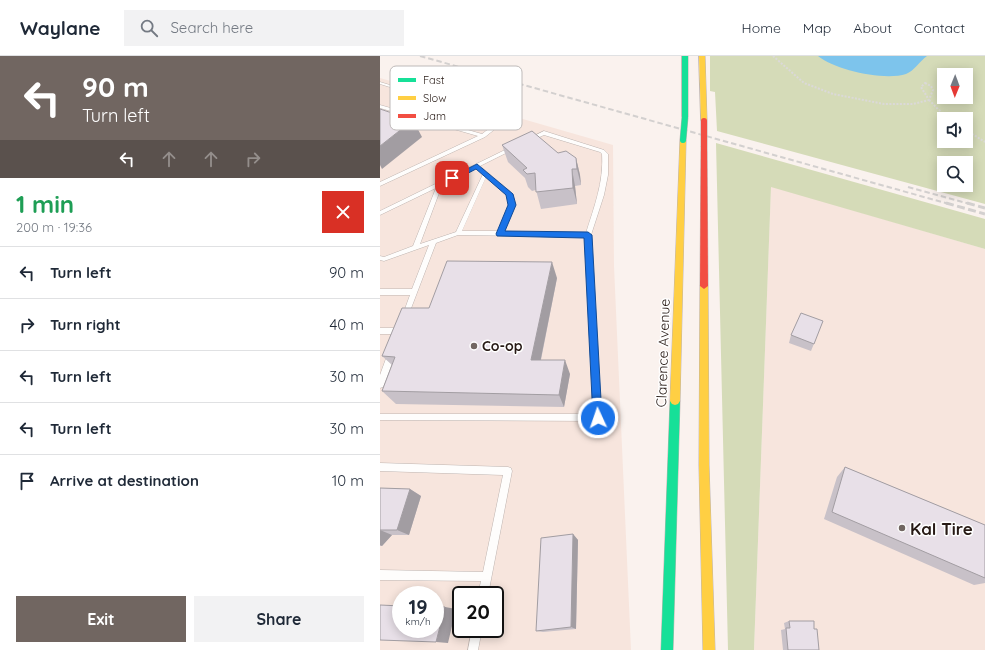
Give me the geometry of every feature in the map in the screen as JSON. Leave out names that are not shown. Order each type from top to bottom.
[{"type":"main road","name":"Clarence Avenue","points":[[667,650],[685,117],[685,56]]},
{"type":"main road","points":[[702,56],[704,121],[704,465],[709,650]]},
{"type":"lane","points":[[380,83],[390,86]]},
{"type":"lane","points":[[380,106],[390,109]]},
{"type":"lane","points":[[462,130],[483,136]]},
{"type":"lane","points":[[380,184],[483,136],[491,130]]},
{"type":"lane","points":[[380,417],[598,418],[588,235],[597,205],[602,196],[605,154],[602,151],[544,133],[524,143]]},
{"type":"lane","points":[[380,214],[517,146]]},
{"type":"lane","points":[[477,166],[509,194],[512,205],[500,234]]},
{"type":"lane","points":[[458,233],[485,174]]},
{"type":"lane","points":[[416,247],[440,184]]},
{"type":"lane","points":[[381,259],[458,233],[588,235]]},
{"type":"lane","points":[[380,331],[398,335],[434,241]]},
{"type":"lane","points":[[380,292],[414,292]]},
{"type":"lane","points":[[380,385],[382,374],[394,346]]},
{"type":"lane","points":[[380,467],[508,471],[485,586]]},
{"type":"lane","points":[[380,575],[487,577]]},
{"type":"lane","points":[[473,650],[475,638]]},
{"type":"path","points":[[773,56],[804,83],[833,94],[884,104],[913,104],[929,100]]},
{"type":"path","points":[[929,100],[933,90],[931,86],[925,83],[921,87],[929,100],[941,112]]},
{"type":"path","points":[[973,134],[985,142]]},
{"type":"shaded area","points":[[380,78],[390,81],[390,130],[522,130],[522,119],[613,145],[614,266],[631,650],[380,650]]},
{"type":"shaded area","points":[[771,186],[985,249],[985,650],[754,650]]},
{"type":"green space","points":[[710,56],[985,56],[985,204],[941,192],[973,192],[973,156],[937,156],[937,191],[717,131],[715,92],[710,91]]},
{"type":"green space","points":[[716,143],[985,219],[985,249],[771,187],[754,650],[728,650]]},
{"type":"water","points":[[818,56],[927,56],[912,71],[906,74],[885,76],[848,70],[836,66]]},
{"type":"building","points":[[380,109],[390,112],[390,130],[400,130],[380,146]]},
{"type":"building","points":[[532,131],[558,153],[566,151],[576,158],[577,169],[572,169],[573,188],[536,192],[535,173],[527,174],[523,170],[527,168],[502,145]]},
{"type":"building","name":"Co-op","points":[[447,261],[552,262],[531,360],[565,360],[559,395],[382,391],[395,357],[382,356],[402,308],[429,308]]},
{"type":"building","points":[[801,313],[823,321],[814,344],[791,335]]},
{"type":"building","name":"Kal Tire","points":[[845,467],[985,525],[985,578],[832,512]]},
{"type":"building","points":[[380,488],[410,489],[397,530],[380,530]]},
{"type":"building","points":[[573,534],[571,627],[536,631],[541,538]]},
{"type":"building","points":[[380,605],[392,606],[392,638],[437,638],[436,642],[380,640]]},
{"type":"building","points":[[789,621],[814,621],[814,629],[817,629],[819,650],[788,650],[786,628],[790,628]]},
{"type":"railway","points":[[420,56],[456,66]]},
{"type":"railway","points":[[522,85],[949,204]]},
{"type":"railway","points":[[908,187],[970,204]]},
{"type":"railway","points":[[946,203],[985,214]]},
{"type":"railway","points":[[967,203],[985,208]]},
{"type":"traffic: fast","points":[[685,56],[685,117]]},
{"type":"traffic: fast","points":[[683,140],[685,117]]},
{"type":"traffic: fast","points":[[667,650],[675,401]]},
{"type":"traffic: slow","points":[[702,56],[704,121]]},
{"type":"traffic: slow","points":[[675,401],[683,140]]},
{"type":"traffic: slow","points":[[704,286],[704,465],[709,650]]},
{"type":"traffic: jam","points":[[704,121],[704,147]]},
{"type":"traffic: jam","points":[[704,147],[704,286]]},
{"type":"place","name":"Co-op","points":[[474,346]]},
{"type":"place","name":"Kal Tire","points":[[902,528]]},
{"type":"route","points":[[452,178],[477,166],[509,194],[512,205],[500,234],[588,235],[598,418]]}]
